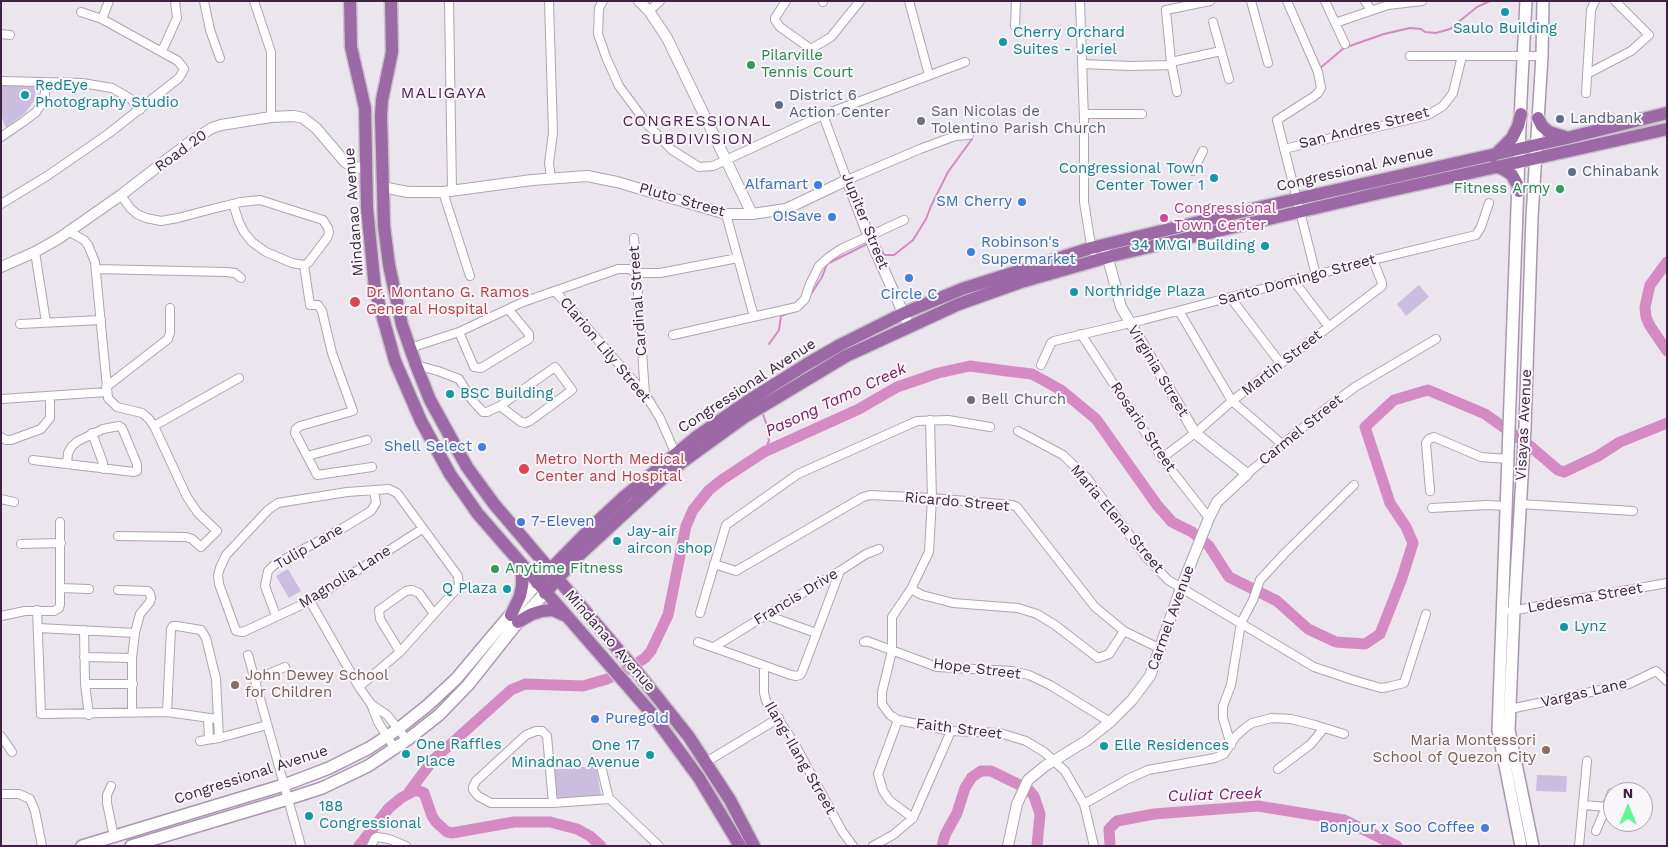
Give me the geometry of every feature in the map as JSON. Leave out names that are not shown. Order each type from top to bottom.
[{"type":"main road","name":"Mindanao Avenue","points":[[350,1],[351,47],[365,108],[370,249],[375,289],[385,329],[407,391],[436,450],[478,514],[606,660],[676,744],[704,785],[740,846]]},
{"type":"main road","name":"Mindanao Avenue","points":[[391,1],[392,52],[382,100],[381,116],[384,226],[389,265],[402,325],[416,365],[437,414],[467,467],[494,504],[638,672],[689,737],[730,800],[754,846]]},
{"type":"main road","name":"Visayas Avenue","points":[[1526,1],[1506,510],[1511,742],[1533,846]]},
{"type":"main road","name":"Visayas Avenue","points":[[1521,846],[1498,730],[1508,612],[1520,510],[1524,449],[1532,217],[1542,56],[1543,1]]},
{"type":"main road","name":"Congressional Avenue","points":[[678,458],[713,424],[771,386],[840,345],[904,313],[962,289],[1093,254],[1495,160],[1520,148],[1667,113]]},
{"type":"main road","points":[[1519,192],[1512,175],[1495,160],[1512,138],[1521,114]]},
{"type":"main road","points":[[1538,118],[1549,132],[1567,138]]},
{"type":"main road","name":"Congressional Avenue","points":[[1495,160],[1520,162],[1667,129]]},
{"type":"main road","name":"Congressional Avenue","points":[[131,846],[322,788],[352,774],[395,749],[439,715],[468,685],[515,619],[625,496],[678,458],[780,394],[846,356],[959,304],[1093,254]]},
{"type":"main road","points":[[385,329],[402,325]]},
{"type":"main road","points":[[1506,510],[1520,510]]},
{"type":"main road","points":[[528,544],[539,552],[549,555],[575,552],[571,581],[579,604]]},
{"type":"main road","points":[[517,559],[521,571],[522,586],[515,619],[542,610],[553,610],[565,615]]},
{"type":"main road","name":"Congressional Avenue","points":[[82,846],[284,785],[336,765],[387,737],[428,705],[515,619]]},
{"type":"main road","points":[[676,744],[689,737]]},
{"type":"street","points":[[102,19],[109,1]]},
{"type":"street","points":[[162,51],[177,18],[175,1]]},
{"type":"street","points":[[204,1],[210,30],[220,58]]},
{"type":"street","points":[[254,1],[271,52],[271,117]]},
{"type":"street","points":[[449,1],[447,192],[470,276]]},
{"type":"street","points":[[548,1],[553,133],[549,163],[551,178]]},
{"type":"street","points":[[602,1],[598,34],[619,86],[653,130],[672,150],[699,167],[713,166],[726,161],[823,114],[965,62]]},
{"type":"street","points":[[638,1],[649,11],[667,38],[752,214]]},
{"type":"street","points":[[649,11],[660,1]]},
{"type":"street","points":[[786,1],[774,18],[775,20],[780,27],[811,49],[831,37],[860,1]]},
{"type":"street","points":[[909,1],[929,75]]},
{"type":"street","points":[[1015,26],[1016,1]]},
{"type":"street","points":[[1080,1],[1084,114],[1084,202],[1093,254]]},
{"type":"street","points":[[1177,92],[1171,64],[1166,10],[1210,1]]},
{"type":"street","points":[[1250,1],[1268,63]]},
{"type":"street","points":[[1287,1],[1318,72],[1320,88],[1318,93],[1277,118],[1287,148],[1316,275]]},
{"type":"street","points":[[1325,1],[1345,44]]},
{"type":"street","points":[[1365,1],[1371,10]]},
{"type":"street","points":[[1335,23],[1388,5],[1422,1]]},
{"type":"street","points":[[1586,94],[1591,10],[1595,1]]},
{"type":"street","points":[[1587,74],[1631,51],[1649,35],[1615,1]]},
{"type":"street","points":[[1,204],[47,176],[108,134],[140,110],[182,74],[184,69],[182,64],[162,51],[102,19],[81,12]]},
{"type":"street","points":[[1213,22],[1229,79]]},
{"type":"street","points":[[1082,64],[1131,66],[1171,64],[1221,51]]},
{"type":"street","points":[[1410,56],[1542,56]]},
{"type":"street","name":"San Andres Street","points":[[1287,148],[1428,115],[1443,106],[1454,93],[1462,56]]},
{"type":"street","points":[[1,81],[82,83],[112,88],[130,99],[140,110]]},
{"type":"street","points":[[1,137],[36,112],[44,98],[46,82]]},
{"type":"street","name":"Jupiter Street","points":[[823,114],[869,237],[909,326]]},
{"type":"street","points":[[1084,114],[1142,114]]},
{"type":"street","name":"Road 20","points":[[1,267],[35,252],[68,231],[121,195],[191,141],[212,128],[246,120],[294,116],[310,122],[348,165],[366,168]]},
{"type":"street","name":"Pluto Street","points":[[382,187],[408,192],[447,192],[551,178],[587,176],[600,177],[726,214],[752,214],[786,209],[904,155],[955,136],[969,135]]},
{"type":"street","points":[[1193,171],[1203,151]]},
{"type":"street","points":[[121,195],[137,214],[146,218],[161,220],[178,218],[233,204],[252,200],[260,200],[323,220],[328,228],[327,238],[310,261],[304,265],[292,263],[276,257],[252,242],[244,232],[233,204]]},
{"type":"street","name":"Santo Domingo Street","points":[[1040,366],[1051,343],[1476,235],[1487,213],[1488,203]]},
{"type":"street","points":[[726,214],[754,317]]},
{"type":"street","points":[[673,336],[800,306],[805,299],[819,266],[829,257],[841,249],[904,220]]},
{"type":"street","points":[[68,231],[84,240],[93,253],[101,320],[106,390],[112,403],[123,409],[142,414],[154,426],[187,497],[198,513],[217,531],[201,546],[186,537],[118,536]]},
{"type":"street","name":"Cardinal Street","points":[[634,238],[645,394]]},
{"type":"street","name":"Virginia Street","points":[[1106,251],[1121,307],[1195,433],[1247,474]]},
{"type":"street","points":[[35,252],[46,322]]},
{"type":"street","points":[[410,348],[459,332],[523,302],[618,268],[629,269],[637,273],[660,273],[738,258]]},
{"type":"street","name":"Martin Street","points":[[1162,458],[1232,401],[1382,286],[1373,260]]},
{"type":"street","points":[[304,265],[310,306],[318,305],[322,311],[333,357],[353,411],[300,426],[296,429],[296,433],[317,475],[372,468]]},
{"type":"street","points":[[96,269],[226,272],[235,273],[241,278]]},
{"type":"street","points":[[1293,280],[1329,328]]},
{"type":"street","name":"Clarion Lily Street","points":[[555,291],[645,394],[660,418],[678,458]]},
{"type":"street","points":[[1230,297],[1281,364]]},
{"type":"street","points":[[1,399],[106,390],[168,340],[170,333],[170,308]]},
{"type":"street","points":[[459,332],[474,367],[481,368],[528,339],[529,334],[508,310]]},
{"type":"street","points":[[1179,311],[1232,401],[1282,444]]},
{"type":"street","points":[[20,324],[101,320]]},
{"type":"street","name":"Rosario Street","points":[[1081,334],[1162,458],[1209,518]]},
{"type":"street","name":"Carmel Street","points":[[1196,548],[1217,502],[1247,474],[1355,386],[1436,340]]},
{"type":"street","points":[[416,365],[459,379],[472,400],[483,412],[500,406],[555,367],[572,390],[525,423],[500,406]]},
{"type":"street","points":[[154,426],[239,378]]},
{"type":"street","points":[[1,437],[11,440],[41,429],[50,418],[50,396]]},
{"type":"street","points":[[119,426],[123,409]]},
{"type":"street","points":[[700,613],[726,525],[798,474],[910,424],[930,420],[959,421],[990,427]]},
{"type":"street","points":[[892,652],[892,617],[911,590],[929,552],[932,498],[930,420]]},
{"type":"street","points":[[32,460],[129,472],[137,471],[135,459],[122,428],[119,426],[111,426],[78,441],[68,453],[67,464]]},
{"type":"street","name":"Maria Elena Street","points":[[1018,431],[1062,455],[1087,478],[1146,556],[1168,580],[1314,667],[1381,688],[1404,683],[1426,614]]},
{"type":"street","points":[[92,433],[103,468]]},
{"type":"street","points":[[1430,491],[1426,448],[1429,438],[1434,436],[1481,457],[1508,459]]},
{"type":"street","points":[[307,456],[367,440]]},
{"type":"street","points":[[1231,745],[1223,718],[1223,706],[1231,685],[1241,623],[1253,600],[1260,580],[1354,485]]},
{"type":"street","points":[[359,687],[400,652],[459,586],[460,581],[397,493],[389,489],[374,490]]},
{"type":"street","name":"Magnolia Lane","points":[[374,490],[347,492],[287,502],[278,504],[268,510],[226,556],[218,575],[225,603],[238,633],[310,601],[422,529]]},
{"type":"street","name":"Tulip Lane","points":[[276,616],[265,586],[268,571],[274,565],[371,511],[376,503],[374,490]]},
{"type":"street","name":"Ricardo Street","points":[[714,564],[736,571],[863,497],[932,498],[1017,507],[1095,607],[1124,631],[1160,649]]},
{"type":"street","points":[[1,499],[14,502]]},
{"type":"street","points":[[1432,508],[1487,505],[1506,510]]},
{"type":"street","points":[[1520,510],[1633,511]]},
{"type":"street","points":[[1,616],[37,610],[57,610],[60,605],[60,522]]},
{"type":"street","points":[[20,544],[61,543]]},
{"type":"street","name":"Carmel Avenue","points":[[1008,846],[1017,804],[1028,780],[1055,760],[1086,742],[1110,722],[1132,700],[1150,676],[1196,548]]},
{"type":"street","name":"Francis Drive","points":[[714,647],[866,554],[879,549]]},
{"type":"street","points":[[698,642],[764,666],[796,676],[800,675],[840,571]]},
{"type":"street","name":"Ledesma Street","points":[[1508,612],[1667,583]]},
{"type":"street","points":[[60,588],[89,589]]},
{"type":"street","points":[[118,590],[144,590],[150,594],[150,602],[140,614],[135,633],[132,658],[132,712]]},
{"type":"street","points":[[400,652],[380,619],[379,610],[406,591],[412,590],[419,593],[434,614]]},
{"type":"street","points":[[911,590],[952,603],[1018,608],[1037,614],[1055,625],[1098,658],[1109,654],[1124,631]]},
{"type":"street","points":[[310,601],[395,749]]},
{"type":"street","points":[[37,610],[42,714],[89,715],[167,712],[217,719]]},
{"type":"street","points":[[766,615],[816,634]]},
{"type":"street","points":[[167,712],[171,629],[173,626],[177,626],[201,630],[206,638],[216,679],[219,738]]},
{"type":"street","points":[[38,628],[135,633]]},
{"type":"street","points":[[84,630],[85,684],[89,715]]},
{"type":"street","name":"Hope Street","points":[[864,642],[867,641],[892,652],[937,667],[1012,672],[1029,675],[1050,685],[1110,722]]},
{"type":"street","name":"Faith Street","points":[[892,652],[884,682],[882,704],[890,715],[898,720],[951,731],[992,732],[1013,736],[1026,741],[1044,752],[1055,760],[1072,782],[1084,804],[1094,846]]},
{"type":"street","points":[[248,655],[300,846]]},
{"type":"street","points":[[84,657],[132,658]]},
{"type":"street","name":"Ilang-Ilang Street","points":[[764,666],[764,693],[771,709],[793,741],[842,831],[853,846]]},
{"type":"street","points":[[256,679],[285,667]]},
{"type":"street","name":"Vargas Lane","points":[[1510,709],[1629,684],[1656,672],[1667,681]]},
{"type":"street","points":[[85,684],[133,684]]},
{"type":"street","points":[[370,704],[388,715],[407,740]]},
{"type":"street","points":[[208,718],[209,740]]},
{"type":"street","points":[[706,762],[779,718]]},
{"type":"street","points":[[1084,804],[1148,770],[1215,758],[1224,754],[1236,736],[1252,723],[1272,718],[1291,719],[1344,734]]},
{"type":"street","points":[[898,720],[878,774],[883,791],[895,805],[912,818]]},
{"type":"street","points":[[200,741],[267,725]]},
{"type":"street","points":[[1278,769],[1311,744],[1324,728]]},
{"type":"street","points":[[554,803],[545,732],[536,731],[526,735],[476,781],[473,788],[482,800],[491,803],[554,803],[609,799]]},
{"type":"street","points":[[873,846],[893,835],[912,818],[951,731]]},
{"type":"street","points":[[1,736],[12,752]]},
{"type":"street","points":[[1579,846],[1588,762]]},
{"type":"street","points":[[601,766],[609,799],[660,846]]},
{"type":"street","points":[[111,786],[107,795],[107,803],[114,837]]},
{"type":"street","points":[[1,794],[19,794],[30,799],[35,811],[42,846]]},
{"type":"street","points":[[1584,805],[1603,807]]},
{"type":"street","points":[[1596,831],[1603,814]]},
{"type":"street","points":[[372,846],[375,838],[389,839],[406,846]]},
{"type":"shaded area","points":[[37,83],[34,101],[25,113],[6,128],[1,115],[1,84]]},
{"type":"shaded area","points":[[1419,285],[1429,297],[1406,316],[1397,304]]},
{"type":"shaded area","points":[[288,569],[301,591],[289,598],[276,576]]},
{"type":"shaded area","points":[[596,766],[601,795],[556,799],[553,769]]},
{"type":"shaded area","points":[[1537,775],[1567,776],[1566,792],[1536,791]]},
{"type":"waterway","points":[[1319,69],[1344,48],[1384,34],[1410,28],[1436,33],[1450,29],[1477,7],[1490,1]]},
{"type":"waterway","points":[[976,133],[979,125]]},
{"type":"waterway","points":[[877,240],[884,255],[894,255],[913,240],[926,219],[948,172],[972,139]]},
{"type":"waterway","points":[[809,297],[822,277],[827,264],[867,244]]},
{"type":"waterway","points":[[1667,262],[1650,285],[1645,307],[1646,317],[1650,326],[1667,351]]},
{"type":"waterway","points":[[769,344],[779,330],[781,316],[794,311]]},
{"type":"waterway","name":"Pasong Tamo Creek","points":[[409,792],[433,760],[511,690],[525,684],[583,686],[625,671],[645,658],[651,651],[668,615],[686,526],[693,510],[709,490],[764,452],[859,409],[897,387],[938,373],[970,366],[1032,374],[1061,390],[1096,419],[1157,505],[1172,522],[1192,532],[1209,546],[1229,577],[1277,601],[1308,629],[1336,642],[1365,644],[1380,634],[1402,578],[1413,543],[1406,527],[1390,503],[1365,427],[1394,400],[1428,390],[1485,414],[1530,446],[1558,470],[1564,472],[1598,456],[1620,442],[1667,423]]},
{"type":"waterway","points":[[764,412],[769,441],[764,452]]},
{"type":"waterway","name":"Culiat Creek","points":[[942,846],[945,835],[957,813],[965,788],[972,777],[981,771],[991,771],[1028,789],[1034,796],[1040,814],[1037,846]]},
{"type":"waterway","name":"Culiat Creek","points":[[359,846],[389,808],[401,798],[416,790],[424,793],[432,816],[447,832],[452,833],[514,822],[550,822],[577,829],[590,836],[601,846]]},
{"type":"waterway","name":"Culiat Creek","points":[[1110,846],[1109,829],[1117,821],[1154,814],[1258,806],[1344,820],[1397,846]]},
{"type":"place","name":"Saulo Building","points":[[1505,12]]},
{"type":"place","name":"Cherry Orchard Suites - Jeriel","points":[[1003,42]]},
{"type":"place","name":"Pilarville Tennis Court","points":[[751,65]]},
{"type":"place","name":"RedEye Photography Studio","points":[[25,95]]},
{"type":"place","name":"District 6 Action Center","points":[[779,105]]},
{"type":"place","name":"Landbank","points":[[1560,119]]},
{"type":"place","name":"San Nicolas de Tolentino Parish Church","points":[[921,121]]},
{"type":"place","name":"Chinabank","points":[[1572,172]]},
{"type":"place","name":"Congressional Town Center Tower 1","points":[[1214,178]]},
{"type":"place","name":"Alfamart","points":[[818,185]]},
{"type":"place","name":"Fitness Army","points":[[1560,189]]},
{"type":"place","name":"SM Cherry","points":[[1022,202]]},
{"type":"place","name":"O!Save","points":[[832,217]]},
{"type":"place","name":"Congressional Town Center","points":[[1164,218]]},
{"type":"place","name":"34 MVGI Building","points":[[1265,246]]},
{"type":"place","name":"Robinson's Supermarket","points":[[971,252]]},
{"type":"place","name":"Circle C","points":[[909,278]]},
{"type":"place","name":"Northridge Plaza","points":[[1074,292]]},
{"type":"place","name":"Dr. Montano G. Ramos General Hospital","points":[[355,302]]},
{"type":"place","name":"BSC Building","points":[[450,394]]},
{"type":"place","name":"Bell Church","points":[[971,400]]},
{"type":"place","name":"Shell Select","points":[[482,447]]},
{"type":"place","name":"Metro North Medical Center and Hospital","points":[[524,469]]},
{"type":"place","name":"7-Eleven","points":[[521,522]]},
{"type":"place","name":"Jay-air aircon shop","points":[[617,541]]},
{"type":"place","name":"Anytime Fitness","points":[[495,569]]},
{"type":"place","name":"Q Plaza","points":[[507,589]]},
{"type":"place","name":"Lynz","points":[[1564,627]]},
{"type":"place","name":"John Dewey School for Children","points":[[235,685]]},
{"type":"place","name":"Puregold","points":[[595,719]]},
{"type":"place","name":"Elle Residences","points":[[1104,746]]},
{"type":"place","name":"Maria Montessori School of Quezon City","points":[[1546,750]]},
{"type":"place","name":"One Raffles Place","points":[[406,754]]},
{"type":"place","name":"One 17 Minadnao Avenue","points":[[650,755]]},
{"type":"place","name":"188 Congressional","points":[[309,816]]},
{"type":"place","name":"Bonjour x Soo Coffee","points":[[1485,828]]},
{"type":"district","name":"MALIGAYA","points":[[444,93]]},
{"type":"district","name":"CONGRESSIONAL SUBDIVISION","points":[[697,130]]}]
